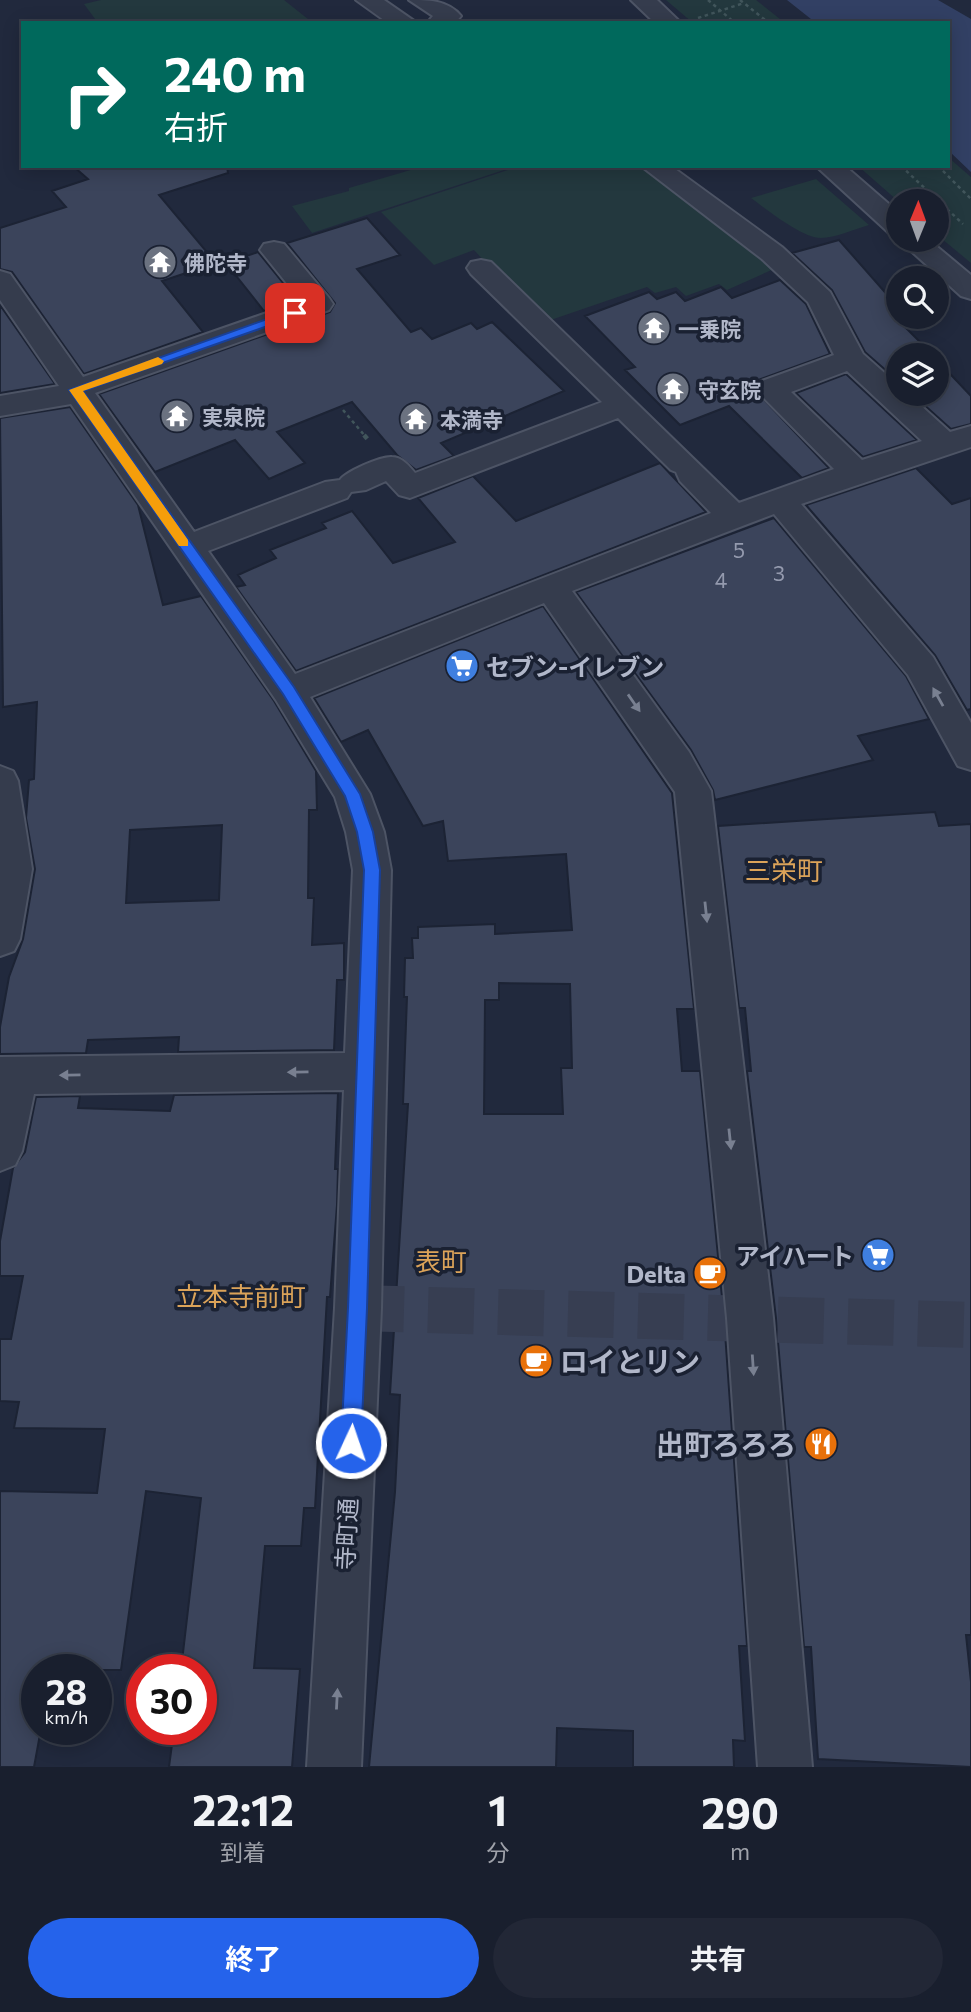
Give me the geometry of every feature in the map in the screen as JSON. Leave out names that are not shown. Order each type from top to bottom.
[{"type":"street","points":[[368,0],[402,21]]},
{"type":"street","points":[[421,0],[449,16],[442,21]]},
{"type":"street","points":[[643,0],[667,21]]},
{"type":"street","points":[[657,168],[772,253],[820,298],[851,359],[958,440]]},
{"type":"street","points":[[831,168],[886,216]]},
{"type":"street","points":[[0,406],[76,391],[319,304],[274,250]]},
{"type":"street","points":[[928,252],[971,290]]},
{"type":"street","points":[[481,268],[735,518]]},
{"type":"street","name":"寺町通","points":[[0,280],[288,691],[352,794],[365,832],[372,870],[366,1071],[358,1308],[334,1767]]},
{"type":"street","points":[[851,359],[770,389],[857,473]]},
{"type":"street","points":[[186,547],[391,467],[410,487],[621,406]]},
{"type":"street","points":[[288,691],[735,518],[857,473],[958,440]]},
{"type":"street","points":[[781,501],[921,666],[971,756]]},
{"type":"street","points":[[552,588],[676,762],[693,791],[750,1318],[785,1767]]},
{"type":"street","points":[[0,781],[12,869],[0,939]]},
{"type":"street","points":[[0,1151],[8,1076],[366,1071]]},
{"type":"path","points":[[708,0],[733,21]]},
{"type":"path","points":[[720,10],[742,1],[767,21]]},
{"type":"path","points":[[903,168],[963,224]]},
{"type":"path","points":[[940,168],[971,199]]},
{"type":"green space","points":[[101,0],[284,0],[310,21],[97,21],[84,4]]},
{"type":"green space","points":[[666,0],[756,0],[782,21],[691,21]]},
{"type":"green space","points":[[950,159],[971,177],[971,263],[949,245],[949,189],[886,190],[860,168],[950,168]]},
{"type":"green space","points":[[510,168],[312,233],[292,206],[349,191],[349,188],[414,169]]},
{"type":"green space","points":[[514,168],[649,168],[776,268],[727,290],[719,284],[686,296],[676,287],[655,293],[647,287],[542,323],[474,250],[434,265],[381,212]]},
{"type":"green space","points":[[816,179],[869,225],[832,237],[813,237],[784,222],[751,198]]},
{"type":"water","points":[[787,0],[938,0],[971,19],[971,172],[950,152],[950,21],[813,21]]},
{"type":"building","points":[[75,168],[227,168],[228,173],[159,195],[216,263],[162,281],[203,332],[84,374],[12,272],[0,269],[0,228],[66,207],[52,191],[88,179]]},
{"type":"building","points":[[367,218],[400,255],[357,269],[411,332],[421,328],[432,339],[471,323],[477,329],[492,322],[564,391],[441,443],[454,456],[416,470],[397,455],[352,402],[277,432],[305,463],[269,479],[235,440],[155,472],[99,394],[330,312],[335,303],[287,243]]},
{"type":"building","points":[[839,240],[886,293],[886,329],[907,329],[921,343],[886,343],[886,370],[865,352],[832,290],[792,253]]},
{"type":"building","points":[[258,252],[297,300],[264,311],[226,263]]},
{"type":"building","points":[[780,280],[806,304],[830,354],[758,380],[753,388],[829,468],[802,478],[729,406],[680,425],[625,370],[635,367],[585,316],[649,292],[657,299],[676,292],[685,301],[721,287],[732,298]]},
{"type":"building","points":[[0,305],[55,384],[0,393]]},
{"type":"building","points":[[949,373],[971,396],[971,424],[951,429],[925,406],[949,406]]},
{"type":"building","points":[[846,374],[917,440],[863,457],[796,393]]},
{"type":"building","points":[[70,407],[138,505],[163,605],[201,596],[274,701],[316,771],[317,810],[309,810],[308,898],[314,898],[312,945],[344,943],[344,980],[337,980],[334,1050],[178,1052],[179,1037],[88,1040],[86,1053],[0,1054],[0,1027],[9,977],[23,939],[35,869],[26,818],[29,780],[34,779],[37,702],[3,707],[0,418]],"holes":[[[222,825],[219,900],[126,903],[130,830]]]},
{"type":"building","points":[[660,463],[706,512],[296,671],[236,587],[245,585],[238,575],[276,558],[270,550],[326,528],[322,523],[352,511],[393,563],[455,542],[418,498],[473,476],[516,521]]},
{"type":"building","points":[[916,468],[952,504],[971,498],[971,709],[967,710],[935,655],[806,505]]},
{"type":"building","points":[[774,518],[906,676],[929,719],[858,736],[873,760],[715,800],[713,790],[691,750],[576,592]]},
{"type":"building","points":[[543,606],[672,793],[694,1009],[677,1009],[682,1071],[700,1071],[724,1318],[747,1646],[739,1646],[745,1741],[733,1740],[734,1767],[633,1767],[633,1731],[557,1728],[556,1767],[369,1767],[395,1492],[400,1395],[390,1394],[408,1104],[403,1104],[407,997],[404,997],[405,958],[413,958],[412,938],[418,938],[418,927],[495,924],[495,934],[572,930],[566,854],[448,861],[443,821],[423,826],[368,730],[341,742],[314,698]],"holes":[[[499,983],[570,984],[572,1068],[561,1068],[563,1114],[484,1114],[485,1000],[499,1000]]]},
{"type":"building","points":[[935,812],[939,826],[971,824],[971,1635],[966,1635],[971,1682],[971,1767],[818,1759],[811,1647],[804,1647],[776,1318],[747,1071],[751,1071],[745,1008],[739,1008],[718,826]]},
{"type":"building","points":[[338,1093],[335,1169],[338,1169],[337,1205],[330,1297],[327,1297],[315,1508],[304,1508],[301,1546],[265,1546],[254,1668],[300,1669],[292,1767],[169,1767],[172,1745],[217,1745],[217,1654],[183,1654],[201,1498],[146,1491],[121,1670],[112,1670],[112,1654],[21,1654],[21,1745],[38,1745],[34,1767],[0,1767],[0,1491],[97,1493],[105,1429],[14,1428],[19,1402],[0,1401],[0,1339],[11,1339],[23,1276],[0,1276],[0,1241],[13,1168],[25,1152],[36,1097],[80,1096],[78,1108],[170,1111],[174,1095]]},
{"type":"tunnel","points":[[358,1308],[971,1325]]},
{"type":"slow traffic","points":[[158,361],[75,390],[183,543]]},
{"type":"place","name":"佛陀寺","points":[[160,262]]},
{"type":"place","name":"一乗院","points":[[654,328]]},
{"type":"place","name":"守玄院","points":[[673,389]]},
{"type":"place","name":"実泉院","points":[[177,416]]},
{"type":"place","name":"本満寺","points":[[416,419]]},
{"type":"place","name":"セブン-イレブン","points":[[462,666]]},
{"type":"place","name":"アイハート","points":[[878,1255]]},
{"type":"place","name":"Delta","points":[[710,1273]]},
{"type":"place","name":"ロイとリン","points":[[536,1361]]},
{"type":"place","name":"出町ろろろ","points":[[821,1444]]},
{"type":"district","name":"三栄町","points":[[784,869]]},
{"type":"district","name":"表町","points":[[441,1260]]},
{"type":"district","name":"立本寺前町","points":[[241,1295]]},
{"type":"route","points":[[295,313],[75,390],[288,691],[352,794],[365,832],[372,870],[351,1443]]}]
